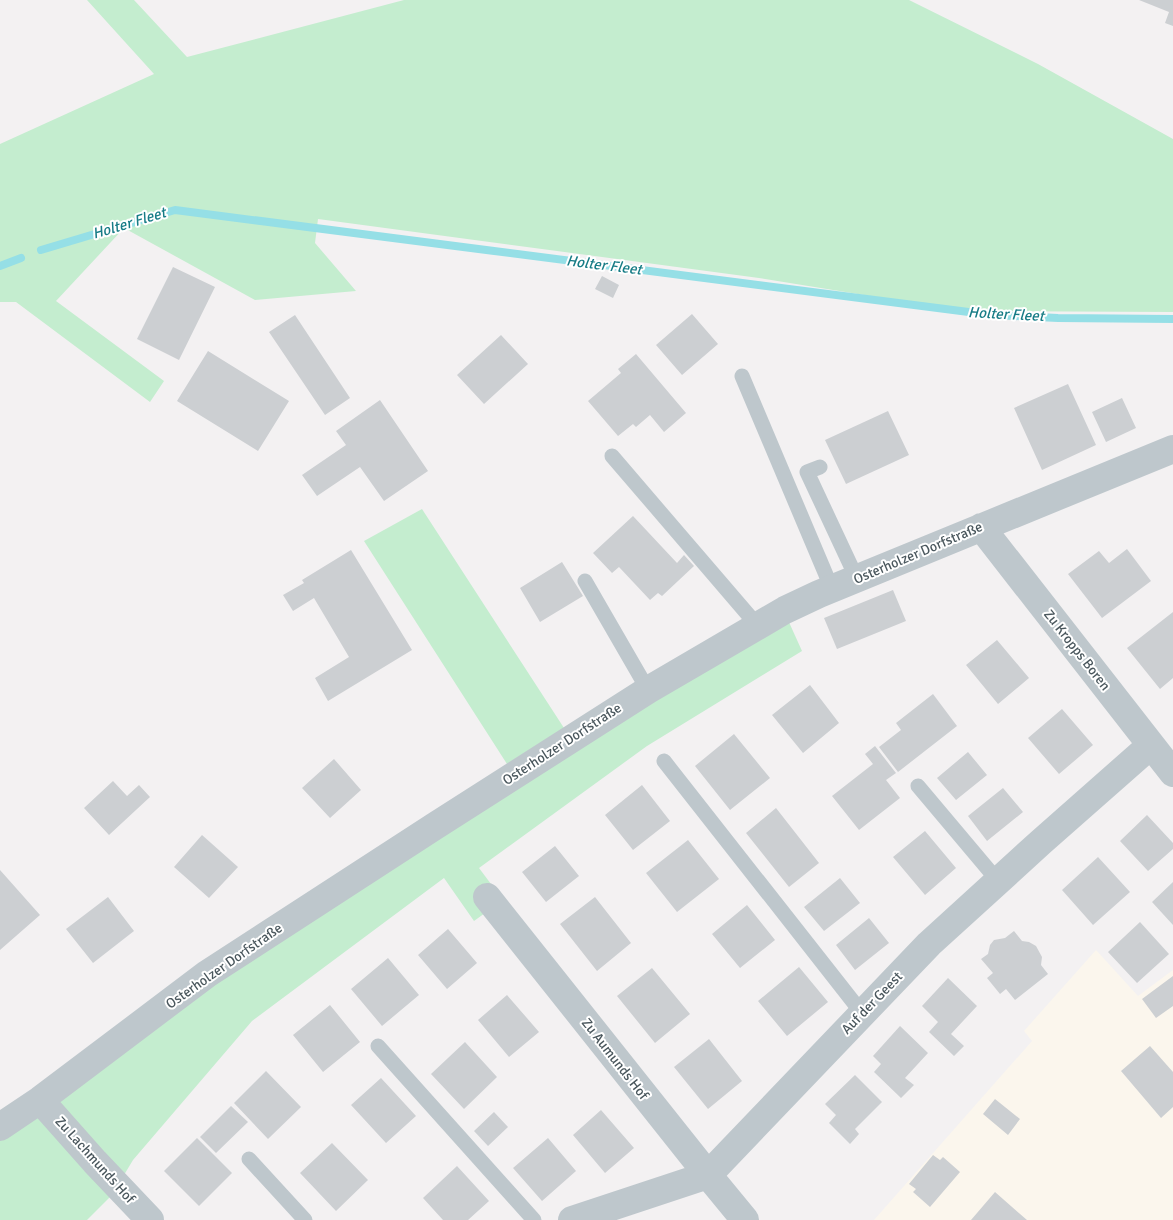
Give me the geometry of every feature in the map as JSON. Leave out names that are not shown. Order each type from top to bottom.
[{"type":"street","name":"Osterholzer Dorfstraße","points":[[0,1126],[40,1100],[207,974],[648,690],[757,626],[785,610],[832,589],[1173,449]]},
{"type":"street","name":"Zu Kropps Boren","points":[[981,527],[1173,773]]},
{"type":"street","name":"Auf der Geest","points":[[572,1220],[708,1175],[929,944],[1150,745]]},
{"type":"street","name":"Zu Aumunds Hof","points":[[487,897],[745,1220]]},
{"type":"street","name":"Zu Lachmunds Hof","points":[[40,1100],[150,1220]]},
{"type":"lane","points":[[742,376],[832,589]]},
{"type":"lane","points":[[612,456],[757,626]]},
{"type":"lane","points":[[820,467],[807,472],[856,579]]},
{"type":"lane","points":[[585,581],[648,690]]},
{"type":"lane","points":[[664,760],[862,1013]]},
{"type":"lane","points":[[918,786],[998,881]]},
{"type":"lane","points":[[378,1046],[534,1220]]},
{"type":"lane","points":[[249,1160],[306,1220]]},
{"type":"shaded area","points":[[1096,950],[1138,996],[1173,970],[1173,1220],[874,1220],[1032,1041],[1024,1031]]},
{"type":"green space","points":[[87,0],[134,0],[187,57],[404,0],[909,0],[1038,64],[1173,139],[1173,312],[963,311],[759,278],[318,219],[315,243],[356,291],[255,300],[124,228],[56,301],[164,381],[150,402],[16,302],[0,302],[0,144],[154,74]]},
{"type":"green space","points":[[422,509],[564,728],[507,764],[364,541]]},
{"type":"green space","points":[[788,620],[802,651],[647,746],[479,868],[503,900],[474,921],[444,878],[252,1021],[133,1160],[112,1195],[87,1220],[0,1220],[0,1137],[211,981],[548,762]]},
{"type":"building","points":[[1139,0],[1173,0],[1173,26],[1165,23],[1169,12]]},
{"type":"building","points":[[173,267],[215,287],[179,360],[137,339]]},
{"type":"building","points":[[602,276],[619,285],[613,298],[595,289]]},
{"type":"building","points":[[692,314],[718,344],[682,375],[656,345]]},
{"type":"building","points":[[295,315],[350,398],[325,415],[269,332]]},
{"type":"building","points":[[501,335],[528,364],[484,404],[457,375]]},
{"type":"building","points":[[208,351],[289,401],[258,451],[177,401]]},
{"type":"building","points":[[636,354],[686,413],[664,432],[650,415],[636,427],[633,424],[618,436],[588,401],[621,373],[618,369]]},
{"type":"building","points":[[1068,384],[1096,445],[1042,470],[1014,408]]},
{"type":"building","points":[[1122,398],[1136,428],[1106,442],[1092,412]]},
{"type":"building","points":[[380,400],[428,471],[384,501],[360,467],[317,496],[302,475],[346,445],[336,431]]},
{"type":"building","points":[[888,411],[909,455],[846,484],[825,440]]},
{"type":"building","points":[[633,516],[677,563],[684,555],[694,566],[662,596],[658,593],[650,600],[619,567],[612,573],[593,553]]},
{"type":"building","points":[[1127,549],[1151,581],[1102,618],[1068,574],[1099,551],[1109,563]]},
{"type":"building","points":[[351,550],[412,650],[328,701],[315,678],[349,657],[314,598],[293,611],[283,595],[304,583],[302,580]]},
{"type":"building","points":[[562,562],[583,596],[540,622],[520,588]]},
{"type":"building","points":[[893,590],[906,621],[837,649],[824,618]]},
{"type":"building","points":[[1173,612],[1173,678],[1160,689],[1127,648]]},
{"type":"building","points":[[997,640],[1029,678],[998,704],[966,665]]},
{"type":"building","points":[[810,685],[839,723],[803,753],[772,715]]},
{"type":"building","points":[[933,694],[957,726],[898,772],[879,747],[901,730],[896,723]]},
{"type":"building","points":[[1062,709],[1093,745],[1059,774],[1028,738]]},
{"type":"building","points":[[734,734],[770,778],[730,810],[695,766]]},
{"type":"building","points":[[875,746],[896,773],[886,780],[900,798],[859,830],[832,796],[873,764],[865,754]]},
{"type":"building","points":[[968,752],[987,775],[956,800],[937,778]]},
{"type":"building","points":[[334,759],[361,790],[330,818],[302,788]]},
{"type":"building","points":[[113,781],[127,796],[139,785],[150,797],[109,835],[84,808]]},
{"type":"building","points":[[642,785],[670,821],[633,850],[605,815]]},
{"type":"building","points":[[1003,788],[1023,812],[987,841],[968,816]]},
{"type":"building","points":[[776,808],[819,863],[789,887],[746,833]]},
{"type":"building","points":[[1147,815],[1173,843],[1173,849],[1148,871],[1120,841]]},
{"type":"building","points":[[925,831],[956,868],[925,895],[893,857]]},
{"type":"building","points":[[202,835],[238,867],[209,898],[174,867]]},
{"type":"building","points":[[688,840],[719,879],[677,912],[646,873]]},
{"type":"building","points":[[555,846],[579,876],[546,902],[522,872]]},
{"type":"building","points":[[1098,857],[1130,892],[1093,925],[1062,890]]},
{"type":"building","points":[[0,870],[40,915],[0,950]]},
{"type":"building","points":[[840,878],[860,903],[824,931],[804,907]]},
{"type":"building","points":[[1173,882],[1173,925],[1152,902]]},
{"type":"building","points":[[108,897],[134,931],[93,963],[66,929]]},
{"type":"building","points":[[595,897],[631,943],[597,971],[560,924]]},
{"type":"building","points":[[747,905],[775,940],[740,968],[712,934]]},
{"type":"building","points":[[869,918],[889,943],[855,970],[836,945]]},
{"type":"building","points":[[1140,922],[1169,954],[1137,983],[1108,952]]},
{"type":"building","points":[[448,929],[477,963],[447,989],[418,955]]},
{"type":"building","points":[[1014,931],[1022,941],[1036,946],[1042,957],[1041,965],[1048,974],[1015,1000],[1006,989],[1000,994],[987,978],[993,973],[981,959],[988,954],[990,945],[994,940],[1005,938]]},
{"type":"building","points":[[388,958],[419,995],[382,1026],[351,989]]},
{"type":"building","points":[[799,967],[828,1002],[787,1036],[758,1001]]},
{"type":"building","points":[[652,968],[690,1014],[655,1043],[617,996]]},
{"type":"building","points":[[1173,976],[1173,1006],[1156,1018],[1142,999]]},
{"type":"building","points":[[948,978],[977,1006],[951,1034],[964,1046],[954,1056],[929,1032],[938,1022],[922,1006]]},
{"type":"building","points":[[507,995],[539,1032],[509,1057],[478,1020]]},
{"type":"building","points":[[330,1005],[360,1042],[323,1072],[293,1035]]},
{"type":"building","points":[[900,1026],[928,1053],[905,1078],[914,1085],[901,1098],[874,1072],[881,1064],[873,1056]]},
{"type":"building","points":[[709,1039],[742,1081],[708,1109],[674,1067]]},
{"type":"building","points":[[465,1042],[497,1077],[464,1109],[431,1074]]},
{"type":"building","points":[[1150,1046],[1173,1072],[1173,1107],[1161,1118],[1121,1071]]},
{"type":"building","points":[[266,1071],[301,1107],[268,1139],[234,1103]]},
{"type":"building","points":[[855,1075],[882,1102],[855,1129],[859,1134],[850,1144],[829,1123],[836,1115],[825,1104]]},
{"type":"building","points":[[381,1078],[416,1116],[386,1143],[351,1105]]},
{"type":"building","points":[[995,1099],[1020,1119],[1008,1135],[983,1114]]},
{"type":"building","points":[[231,1106],[248,1122],[216,1153],[200,1137]]},
{"type":"building","points":[[601,1110],[634,1148],[605,1173],[573,1135]]},
{"type":"building","points":[[494,1112],[508,1127],[488,1146],[474,1131]]},
{"type":"building","points":[[197,1138],[232,1173],[199,1206],[164,1171]]},
{"type":"building","points":[[548,1138],[576,1171],[542,1201],[513,1168]]},
{"type":"building","points":[[332,1143],[368,1180],[336,1211],[300,1173]]},
{"type":"building","points":[[933,1155],[940,1160],[943,1157],[960,1172],[930,1207],[913,1192],[916,1189],[909,1184]]},
{"type":"building","points":[[457,1166],[489,1201],[468,1220],[443,1220],[423,1198]]},
{"type":"building","points":[[995,1192],[1027,1220],[971,1220]]},
{"type":"waterway","name":"Holter Fleet","points":[[41,250],[175,210],[992,315],[1058,318],[1173,319]]},
{"type":"waterway","name":"Holter Fleet","points":[[0,266],[21,258]]}]
